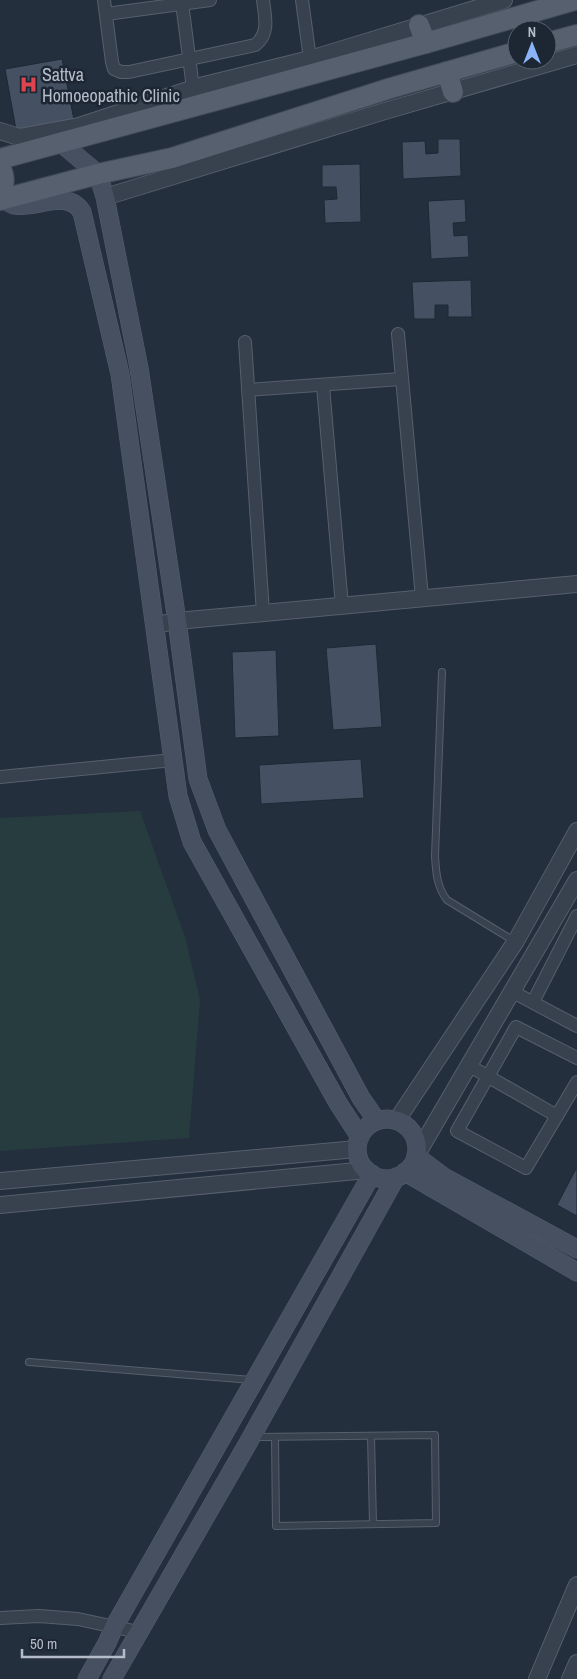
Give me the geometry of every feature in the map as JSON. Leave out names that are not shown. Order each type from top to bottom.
[{"type":"main road","points":[[0,159],[61,143],[422,34],[575,0]]},
{"type":"main road","points":[[557,40],[577,34]]},
{"type":"main road","points":[[1,197],[172,158],[391,88],[507,55]]},
{"type":"main road","points":[[447,72],[453,92]]},
{"type":"main road","points":[[61,143],[98,174],[105,197],[140,368],[198,778],[216,830],[361,1098],[377,1120]]},
{"type":"main road","points":[[0,167],[4,177],[1,197]]},
{"type":"main road","points":[[1,197],[16,206],[68,200],[78,206],[82,212],[120,374],[178,796],[192,842],[338,1103],[358,1143],[358,1158],[369,1172],[383,1178],[401,1174],[577,1272]]},
{"type":"main road","points":[[112,1679],[401,1174],[412,1165],[416,1156],[417,1144],[412,1133],[406,1125],[397,1120],[377,1120],[368,1126],[358,1143]]},
{"type":"main road","points":[[416,1156],[444,1177],[577,1249]]},
{"type":"main road","points":[[87,1679],[114,1627],[256,1380],[369,1172]]},
{"type":"street","points":[[104,0],[112,62],[114,69],[121,72],[129,72],[255,46],[261,41],[265,33],[263,0]]},
{"type":"street","points":[[106,14],[157,3],[210,0]]},
{"type":"street","points":[[302,0],[310,59]]},
{"type":"street","points":[[0,131],[19,137],[79,126],[193,88],[422,34],[504,0]]},
{"type":"street","points":[[182,3],[193,88]]},
{"type":"street","points":[[105,197],[577,55]]},
{"type":"street","points":[[398,334],[422,598]]},
{"type":"street","points":[[245,342],[264,613]]},
{"type":"street","points":[[248,390],[401,379]]},
{"type":"street","points":[[323,386],[342,606]]},
{"type":"street","points":[[155,625],[177,621],[577,584]]},
{"type":"street","points":[[0,777],[173,760]]},
{"type":"street","points":[[397,1120],[516,942],[577,831]]},
{"type":"street","points":[[416,1156],[577,880]]},
{"type":"street","points":[[533,1002],[577,916]]},
{"type":"street","points":[[511,991],[577,1026]]},
{"type":"street","points":[[577,1058],[516,1027],[457,1131],[526,1168],[577,1082]]},
{"type":"street","points":[[468,1066],[557,1116]]},
{"type":"street","points":[[0,1181],[358,1143]]},
{"type":"street","points":[[0,1205],[369,1172]]},
{"type":"street","points":[[537,1679],[577,1585]]},
{"type":"street","points":[[0,1618],[39,1616],[78,1619],[138,1632]]},
{"type":"street","points":[[570,1679],[577,1663]]},
{"type":"lane","points":[[442,672],[435,856],[437,880],[441,892],[447,900],[516,942]]},
{"type":"lane","points":[[29,1362],[256,1380]]},
{"type":"lane","points":[[251,1437],[275,1436],[435,1435],[436,1524],[276,1526],[275,1436]]},
{"type":"lane","points":[[371,1436],[373,1524]]},
{"type":"green space","points":[[140,811],[185,937],[200,1000],[189,1138],[0,1151],[0,818]]},
{"type":"building","points":[[62,59],[75,125],[17,135],[5,69]]},
{"type":"building","points":[[438,139],[460,139],[461,176],[403,179],[402,142],[425,141],[426,154],[438,153]]},
{"type":"building","points":[[360,164],[361,222],[325,223],[324,200],[337,199],[336,187],[322,187],[322,165]]},
{"type":"building","points":[[465,199],[466,222],[453,223],[454,236],[468,235],[469,257],[431,259],[428,201]]},
{"type":"building","points":[[471,280],[472,317],[448,317],[448,305],[435,305],[435,319],[414,319],[412,282]]},
{"type":"building","points":[[376,644],[382,727],[333,730],[326,648]]},
{"type":"building","points":[[276,650],[279,736],[235,738],[232,652]]},
{"type":"building","points":[[361,759],[364,798],[261,804],[259,765]]},
{"type":"building","points":[[577,1167],[577,1216],[557,1205]]},
{"type":"place","name":"Sattva Homoeopathic Clinic","points":[[28,85]]}]
